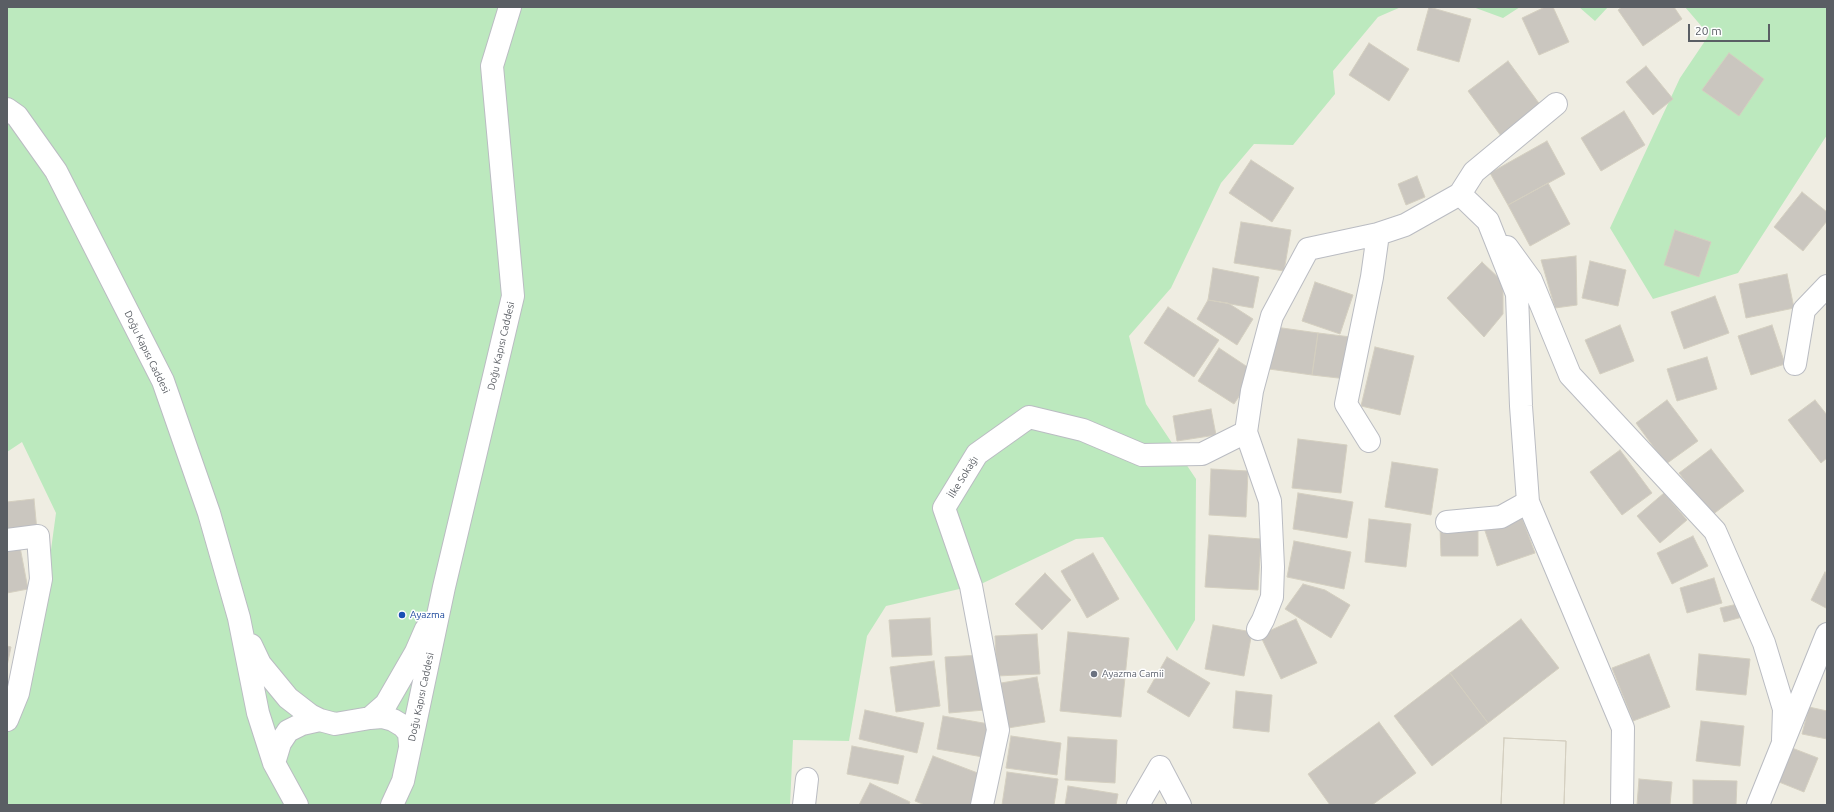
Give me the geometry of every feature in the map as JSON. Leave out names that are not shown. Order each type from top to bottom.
[{"type":"street","name":"Doğu Kapısı Caddesi","points":[[392,805],[403,781],[444,587],[513,296],[492,66],[510,7]]},
{"type":"street","points":[[1258,629],[1272,597],[1273,568],[1270,501],[1246,432],[1252,391],[1272,316],[1308,250],[1378,234],[1405,225],[1460,194],[1474,172],[1556,104]]},
{"type":"street","name":"Doğu Kapısı Caddesi","points":[[7,109],[17,116],[56,171],[163,381],[209,513],[239,618],[258,713],[274,763],[297,805]]},
{"type":"street","points":[[1460,194],[1488,221],[1531,280],[1570,375],[1715,531],[1764,643],[1784,709],[1783,740]]},
{"type":"street","points":[[1488,221],[1516,294],[1521,406],[1528,502],[1624,728],[1622,805]]},
{"type":"street","points":[[1369,441],[1346,404],[1372,276],[1378,234]]},
{"type":"street","points":[[1795,364],[1804,310],[1827,286]]},
{"type":"street","name":"İlke Sokağı","points":[[982,805],[998,730],[971,586],[944,508],[976,454],[1029,417],[1083,430],[1142,455],[1202,454],[1246,432]]},
{"type":"street","points":[[1447,522],[1502,517],[1528,502]]},
{"type":"street","points":[[7,540],[38,536],[41,579],[18,693],[7,720]]},
{"type":"street","name":"Doğu Kapısı Caddesi","points":[[239,618],[260,664],[288,698],[310,715],[320,720],[335,724],[370,718],[386,704],[416,652],[444,587]]},
{"type":"street","points":[[1758,805],[1827,634]]},
{"type":"street","points":[[370,718],[382,717],[394,720],[403,726],[409,732],[410,745]]},
{"type":"street","points":[[274,763],[280,743],[288,731],[302,724],[320,720]]},
{"type":"street","points":[[1138,805],[1160,766],[1180,805]]},
{"type":"street","points":[[804,805],[807,779]]},
{"type":"green space","points":[[7,7],[1401,7],[1378,17],[1333,71],[1335,94],[1293,145],[1254,144],[1221,183],[1171,288],[1129,336],[1146,404],[1196,479],[1195,620],[1177,651],[1103,537],[1076,539],[981,584],[886,606],[867,636],[849,741],[793,740],[790,805],[7,805],[7,728],[34,674],[56,513],[22,442],[7,452]]},
{"type":"green space","points":[[1473,7],[1520,7],[1503,18]]},
{"type":"green space","points":[[1579,7],[1608,7],[1595,21]]},
{"type":"green space","points":[[1685,7],[1827,7],[1827,135],[1738,273],[1653,299],[1610,228],[1680,78],[1709,35]]},
{"type":"building","points":[[1429,7],[1471,19],[1459,62],[1417,50]]},
{"type":"building","points":[[1545,7],[1553,7],[1569,42],[1539,55],[1522,18]]},
{"type":"building","points":[[1622,7],[1674,7],[1682,19],[1643,46],[1618,10]]},
{"type":"building","points":[[1369,43],[1409,69],[1389,101],[1349,75]]},
{"type":"building","points":[[1729,53],[1764,79],[1739,116],[1702,90]]},
{"type":"building","points":[[1508,61],[1541,106],[1501,136],[1468,91]]},
{"type":"building","points":[[1646,66],[1673,99],[1653,115],[1626,82]]},
{"type":"building","points":[[1624,111],[1645,145],[1601,171],[1581,138]]},
{"type":"building","points":[[1547,141],[1565,174],[1508,205],[1490,173]]},
{"type":"building","points":[[1251,160],[1294,188],[1272,222],[1229,193]]},
{"type":"building","points":[[1417,176],[1425,197],[1406,205],[1398,184]]},
{"type":"building","points":[[1548,183],[1570,224],[1530,246],[1508,205]]},
{"type":"building","points":[[1802,192],[1827,212],[1827,221],[1803,251],[1774,227]]},
{"type":"building","points":[[1241,222],[1291,230],[1284,271],[1234,263]]},
{"type":"building","points":[[1675,230],[1711,242],[1699,277],[1664,265]]},
{"type":"building","points":[[1576,256],[1577,305],[1555,308],[1541,260]]},
{"type":"building","points":[[1590,261],[1626,270],[1618,306],[1582,298]]},
{"type":"building","points":[[1482,262],[1503,282],[1503,314],[1484,337],[1447,298]]},
{"type":"building","points":[[1213,268],[1259,277],[1253,308],[1208,300]]},
{"type":"building","points":[[1787,274],[1794,308],[1746,318],[1739,284]]},
{"type":"building","points":[[1315,282],[1353,295],[1340,334],[1302,321]]},
{"type":"building","points":[[1715,296],[1729,333],[1684,349],[1671,312]]},
{"type":"building","points":[[1208,300],[1228,303],[1253,319],[1237,345],[1197,319]]},
{"type":"building","points":[[1168,307],[1219,340],[1194,377],[1144,343]]},
{"type":"building","points":[[1620,325],[1634,361],[1600,374],[1585,340]]},
{"type":"building","points":[[1772,325],[1785,364],[1751,375],[1738,336]]},
{"type":"building","points":[[1275,327],[1318,333],[1312,375],[1269,369]]},
{"type":"building","points":[[1318,333],[1351,337],[1347,379],[1312,375]]},
{"type":"building","points":[[1375,347],[1414,356],[1400,415],[1361,406]]},
{"type":"building","points":[[1219,348],[1255,372],[1234,404],[1198,381]]},
{"type":"building","points":[[1707,357],[1717,389],[1677,401],[1667,369]]},
{"type":"building","points":[[1667,400],[1698,441],[1666,464],[1636,423]]},
{"type":"building","points":[[1815,400],[1827,415],[1827,458],[1821,463],[1788,420]]},
{"type":"building","points":[[1211,409],[1216,435],[1177,441],[1173,416]]},
{"type":"building","points":[[1298,439],[1347,445],[1341,493],[1292,488]]},
{"type":"building","points":[[1711,449],[1744,491],[1712,515],[1679,473]]},
{"type":"building","points":[[1620,450],[1652,493],[1622,515],[1590,472]]},
{"type":"building","points":[[1392,462],[1438,469],[1431,515],[1385,507]]},
{"type":"building","points":[[1211,469],[1248,471],[1246,517],[1209,515]]},
{"type":"building","points":[[1298,493],[1353,502],[1347,538],[1293,529]]},
{"type":"building","points":[[1664,493],[1687,520],[1660,543],[1637,516]]},
{"type":"building","points":[[34,499],[37,531],[7,534],[7,502]]},
{"type":"building","points":[[1521,515],[1535,553],[1497,566],[1484,528]]},
{"type":"building","points":[[1369,519],[1411,524],[1406,567],[1365,562]]},
{"type":"building","points":[[1478,527],[1478,556],[1441,556],[1440,528]]},
{"type":"building","points":[[1209,535],[1261,539],[1258,590],[1205,587]]},
{"type":"building","points":[[1693,536],[1708,566],[1672,584],[1657,553]]},
{"type":"building","points":[[1294,541],[1351,552],[1344,589],[1287,577]]},
{"type":"building","points":[[20,547],[28,589],[7,593],[7,549]]},
{"type":"building","points":[[1093,553],[1119,599],[1087,618],[1061,571]]},
{"type":"building","points":[[1825,572],[1827,577],[1826,608],[1811,600]]},
{"type":"building","points":[[1045,573],[1071,600],[1042,630],[1015,604]]},
{"type":"building","points":[[1714,578],[1722,603],[1687,613],[1680,588]]},
{"type":"building","points":[[1303,584],[1325,590],[1350,605],[1331,638],[1285,609]]},
{"type":"building","points":[[1742,603],[1746,616],[1724,622],[1720,608]]},
{"type":"building","points":[[930,618],[932,655],[892,657],[889,620]]},
{"type":"building","points":[[1296,619],[1317,663],[1281,679],[1260,635]]},
{"type":"building","points":[[1521,619],[1559,668],[1488,723],[1450,673]]},
{"type":"building","points":[[1213,625],[1252,632],[1244,676],[1205,669]]},
{"type":"building","name":"Ayazma Camii","points":[[1068,632],[1129,638],[1121,717],[1060,711]]},
{"type":"building","points":[[1037,634],[1040,674],[997,676],[995,636]]},
{"type":"building","points":[[7,646],[11,647],[7,666]]},
{"type":"building","points":[[1649,654],[1670,707],[1633,721],[1612,668]]},
{"type":"building","points":[[1699,654],[1750,659],[1746,695],[1696,690]]},
{"type":"building","points":[[981,655],[985,710],[949,713],[945,657]]},
{"type":"building","points":[[1167,657],[1210,683],[1189,717],[1147,692]]},
{"type":"building","points":[[934,661],[940,706],[896,712],[890,667]]},
{"type":"building","points":[[1450,673],[1488,723],[1432,766],[1394,716]]},
{"type":"building","points":[[1037,677],[1045,722],[1008,728],[1001,683]]},
{"type":"building","points":[[1236,691],[1272,695],[1269,732],[1233,728]]},
{"type":"building","points":[[1809,707],[1827,711],[1827,739],[1802,734]]},
{"type":"building","points":[[865,710],[924,723],[917,753],[859,739]]},
{"type":"building","points":[[943,716],[989,724],[983,757],[937,749]]},
{"type":"building","points":[[1701,721],[1744,726],[1740,766],[1696,761]]},
{"type":"building","points":[[1379,722],[1416,773],[1372,805],[1330,805],[1308,774]]},
{"type":"building","points":[[1011,736],[1061,743],[1057,775],[1006,768]]},
{"type":"building","points":[[1068,737],[1117,740],[1115,783],[1065,780]]},
{"type":"building","points":[[1504,738],[1566,741],[1564,805],[1501,805]]},
{"type":"building","points":[[1504,738],[1566,741],[1564,805],[1501,805]]},
{"type":"building","points":[[852,746],[904,756],[898,784],[847,774]]},
{"type":"building","points":[[1792,748],[1818,758],[1804,792],[1779,782]]},
{"type":"building","points":[[933,756],[983,775],[971,805],[925,805],[915,801]]},
{"type":"building","points":[[1007,772],[1058,779],[1054,805],[1002,805]]},
{"type":"building","points":[[1639,779],[1672,782],[1670,805],[1637,805]]},
{"type":"building","points":[[1693,780],[1737,781],[1736,805],[1693,805]]},
{"type":"building","points":[[870,783],[910,802],[909,805],[859,805]]},
{"type":"building","points":[[1068,786],[1118,794],[1116,805],[1065,805]]},
{"type":"place","name":"Ayazma","points":[[402,615]]},
{"type":"place","name":"Ayazma Camii","points":[[1094,674]]}]
